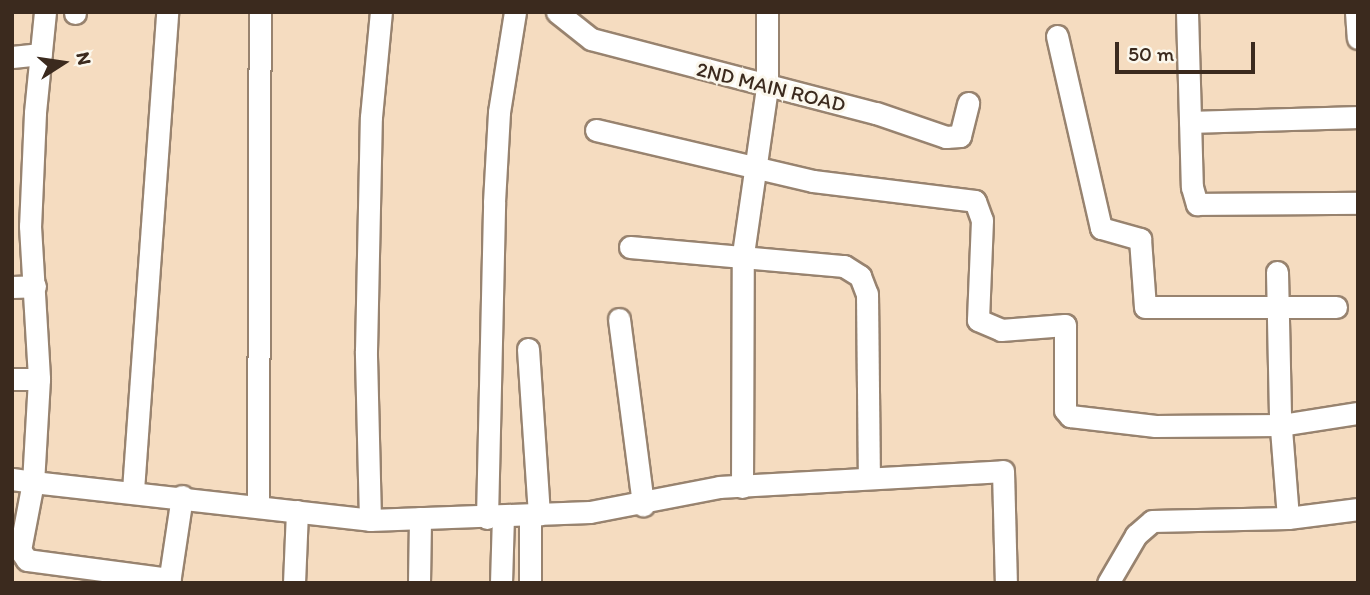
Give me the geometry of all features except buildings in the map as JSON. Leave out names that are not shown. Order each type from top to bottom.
[{"type":"street","points":[[45,12],[30,226],[39,379],[22,481],[20,550],[27,560],[170,581],[182,496]]},
{"type":"street","points":[[133,490],[167,12]]},
{"type":"street","points":[[258,506],[260,12]]},
{"type":"street","points":[[370,520],[366,351],[370,117],[381,12]]},
{"type":"street","points":[[501,583],[495,518],[494,202],[499,112],[515,12]]},
{"type":"street","name":"2ND MAIN ROAD","points":[[557,12],[591,39],[767,88],[876,113],[957,138],[964,127],[968,103]]},
{"type":"street","points":[[742,486],[743,254],[758,166],[767,88],[767,12]]},
{"type":"street","points":[[1186,12],[1192,187],[1197,204],[1358,203]]},
{"type":"street","points":[[1356,12],[1358,38]]},
{"type":"street","points":[[1057,36],[1101,228],[1140,239],[1145,307],[1336,307]]},
{"type":"street","points":[[12,57],[41,54]]},
{"type":"street","points":[[1190,122],[1358,117]]},
{"type":"street","points":[[596,131],[861,189],[975,201],[982,220],[978,320],[1001,330],[1065,325],[1065,410],[1070,416],[1155,426],[1281,425],[1358,412]]},
{"type":"street","points":[[630,247],[743,254],[844,266],[860,276],[867,294],[869,478]]},
{"type":"street","points":[[1277,272],[1281,425],[1289,518]]},
{"type":"street","points":[[12,287],[35,286]]},
{"type":"street","points":[[619,319],[643,505]]},
{"type":"street","points":[[528,348],[535,515],[530,583]]},
{"type":"street","points":[[12,379],[39,379]]},
{"type":"street","points":[[22,481],[133,490],[370,520],[535,515],[643,505],[742,486],[1003,471],[1006,583]]},
{"type":"street","points":[[1108,583],[1136,535],[1152,521],[1289,518],[1358,509]]},
{"type":"street","points":[[293,583],[297,511]]},
{"type":"street","points":[[419,518],[419,583]]}]
